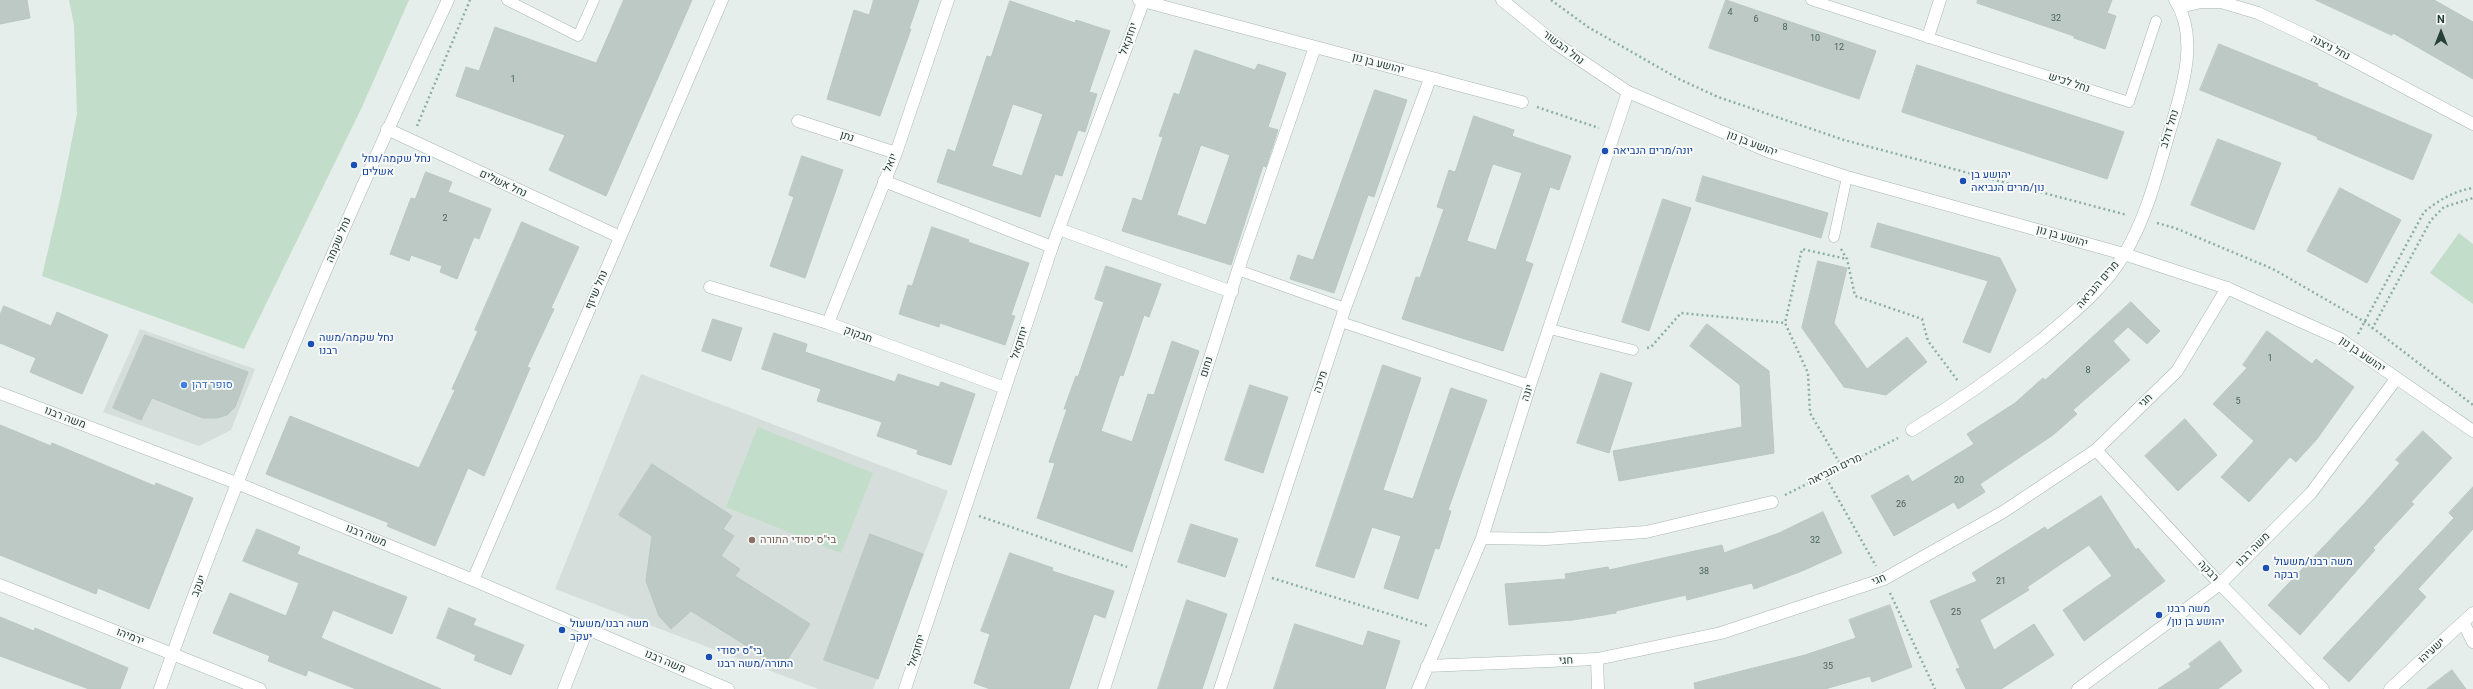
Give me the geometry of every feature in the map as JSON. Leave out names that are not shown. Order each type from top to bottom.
[{"type":"street","name":"נחל שקמה","points":[[239,484],[279,381],[387,129],[448,0]]},
{"type":"street","name":"נחל שיזף","points":[[473,580],[722,0]]},
{"type":"street","name":"יואל","points":[[828,323],[896,153],[948,0]]},
{"type":"street","name":"יהושע בן נון","points":[[1142,0],[1430,79],[1522,102]]},
{"type":"street","name":"יחזקאל","points":[[905,689],[963,510],[1052,247],[1142,0]]},
{"type":"street","name":"נחל הבשור","points":[[1502,0],[1555,43],[1628,92]]},
{"type":"street","points":[[1928,37],[1940,0]]},
{"type":"street","name":"נחל ניצנה","points":[[2177,3],[2221,2],[2258,13],[2315,40],[2473,124]]},
{"type":"street","name":"נחל דולב","points":[[2124,254],[2142,219],[2185,79],[2187,39],[2177,3]]},
{"type":"street","name":"נחום","points":[[1104,689],[1238,270],[1315,47]]},
{"type":"street","name":"מיכה","points":[[1220,689],[1259,574],[1345,308],[1430,79]]},
{"type":"street","name":"יונה","points":[[1418,689],[1482,538],[1530,385],[1550,329],[1628,92]]},
{"type":"street","name":"יהושע בן נון","points":[[1628,92],[1770,152],[1847,177],[2124,254],[2227,288],[2340,339],[2473,431]]},
{"type":"street","name":"נתן","points":[[798,121],[896,153]]},
{"type":"street","name":"נחל אשלים","points":[[387,129],[411,142],[620,237]]},
{"type":"street","points":[[884,181],[1052,247]]},
{"type":"street","points":[[1059,229],[1232,292]]},
{"type":"street","name":"מרים הנביאה","points":[[1912,430],[1968,396],[2075,312],[2124,254]]},
{"type":"street","name":"חבקוק","points":[[710,287],[828,323],[1005,388]]},
{"type":"street","name":"חגי","points":[[1427,666],[1597,659],[1721,633],[1884,579],[2003,512],[2096,450],[2177,371],[2227,288]]},
{"type":"street","name":"משה רבנו","points":[[2078,689],[2220,584],[2311,493],[2396,379]]},
{"type":"street","name":"משה רבנו","points":[[0,393],[239,484],[473,580],[728,689]]},
{"type":"street","name":"רבקה","points":[[2096,450],[2220,584],[2323,689]]},
{"type":"street","name":"יעקב","points":[[160,689],[239,484]]},
{"type":"street","points":[[1482,538],[1546,539],[1646,532],[1772,502]]},
{"type":"street","name":"ירמיהו","points":[[0,585],[260,689]]},
{"type":"street","name":"ישעיהו","points":[[2390,689],[2473,613]]},
{"type":"street","points":[[2463,622],[2473,642]]},
{"type":"street","points":[[564,689],[588,630]]},
{"type":"street","points":[[1597,659],[1598,689]]},
{"type":"lane","points":[[507,0],[578,36],[594,0]]},
{"type":"lane","name":"נחל לכיש","points":[[1811,0],[2130,102],[2156,21]]},
{"type":"lane","points":[[1834,237],[1847,177]]},
{"type":"lane","points":[[1238,270],[1345,308]]},
{"type":"lane","points":[[1341,322],[1530,385]]},
{"type":"lane","points":[[1550,329],[1633,350]]},
{"type":"path","points":[[411,142],[470,0]]},
{"type":"path","points":[[1551,0],[1588,27],[1679,79],[1718,97],[1844,140],[2175,228],[2273,269],[2364,322],[2473,405]]},
{"type":"path","points":[[1522,102],[1615,133]]},
{"type":"path","points":[[2350,346],[2424,212],[2440,199],[2463,189],[2473,188]]},
{"type":"path","points":[[2372,329],[2431,220],[2444,207],[2473,198]]},
{"type":"path","points":[[1834,237],[1847,259],[1854,296],[1922,319],[1928,341],[1968,396]]},
{"type":"path","points":[[1842,467],[1810,413],[1808,373],[1785,323],[1802,249],[1847,259]]},
{"type":"path","points":[[1633,350],[1651,347],[1681,313],[1785,323]]},
{"type":"path","name":"מרים הנביאה","points":[[1772,502],[1912,430]]},
{"type":"path","points":[[963,510],[1141,572]]},
{"type":"path","points":[[1259,574],[1442,630]]},
{"type":"shaded area","name":"סופר דהן","points":[[140,329],[255,369],[231,430],[199,446],[103,412]]},
{"type":"shaded area","name":"בי\"ס יסודי התורה","points":[[641,374],[948,491],[873,689],[818,689],[555,589]]},
{"type":"green space","points":[[69,0],[409,0],[362,107],[244,349],[42,276],[61,195],[77,114],[74,25]]},
{"type":"green space","points":[[2459,233],[2473,244],[2473,304],[2430,273]]},
{"type":"green space","points":[[758,427],[873,473],[841,553],[726,507]]},
{"type":"building","points":[[0,0],[27,0],[30,18],[0,24]]},
{"type":"building","points":[[624,0],[692,0],[606,196],[549,170],[565,135],[456,96],[466,67],[479,71],[495,27],[596,63]]},
{"type":"building","points":[[874,0],[919,0],[909,29],[911,29],[880,116],[827,99],[854,10],[869,15]]},
{"type":"building","points":[[1726,0],[1876,51],[1859,99],[1709,48]]},
{"type":"building","points":[[1978,0],[2112,0],[2107,13],[2116,16],[2105,49],[2074,38],[2074,36],[1977,3]]},
{"type":"building","points":[[2316,0],[2434,0],[2473,22],[2473,79],[2393,33],[2392,35]]},
{"type":"building","points":[[1010,1],[1075,23],[1076,20],[1110,31],[1089,92],[1097,94],[1085,132],[1078,130],[1062,176],[1055,174],[1040,217],[937,182],[948,149],[955,152],[987,56],[991,57]],"holes":[[[1013,104],[1043,114],[1022,176],[992,166]]]},
{"type":"building","points":[[2219,44],[2318,84],[2317,86],[2432,135],[2413,180],[2317,139],[2318,137],[2200,90]]},
{"type":"building","points":[[1195,50],[1255,70],[1258,64],[1286,73],[1268,127],[1278,130],[1266,167],[1263,166],[1231,265],[1122,231],[1133,198],[1142,201],[1163,137],[1159,136],[1174,93],[1179,95]],"holes":[[[1201,145],[1230,155],[1206,225],[1177,215]]]},
{"type":"building","points":[[1917,65],[2124,132],[2107,179],[1902,112]]},
{"type":"building","points":[[1375,90],[1407,100],[1374,197],[1368,195],[1334,293],[1290,279],[1298,255],[1313,260]]},
{"type":"building","points":[[1474,116],[1514,130],[1512,136],[1571,156],[1559,190],[1550,187],[1525,261],[1533,264],[1503,351],[1402,319],[1416,277],[1420,278],[1444,209],[1437,207],[1449,170],[1455,172]],"holes":[[[1493,164],[1522,173],[1496,250],[1467,241]]]},
{"type":"building","points":[[2218,139],[2281,163],[2254,230],[2191,205]]},
{"type":"building","points":[[802,156],[843,170],[805,278],[770,266],[794,197],[789,195]]},
{"type":"building","points":[[426,172],[452,182],[448,192],[491,209],[479,239],[474,237],[457,279],[440,272],[442,266],[411,255],[409,261],[390,254],[411,198],[415,199]]},
{"type":"building","points":[[1703,176],[1828,213],[1821,238],[1696,201]]},
{"type":"building","points":[[2340,188],[2401,220],[2367,283],[2307,251]]},
{"type":"building","points":[[1663,199],[1691,208],[1649,331],[1622,322]]},
{"type":"building","points":[[522,222],[579,247],[551,308],[554,309],[527,367],[530,368],[484,476],[468,468],[435,546],[387,526],[389,523],[266,474],[290,416],[419,468],[455,390],[452,389],[478,331],[475,330]]},
{"type":"building","points":[[1878,223],[2000,258],[2016,290],[1990,353],[1963,342],[1988,281],[1871,247]]},
{"type":"building","points":[[932,227],[969,240],[968,242],[1029,263],[1011,315],[1015,316],[1005,345],[940,323],[939,327],[899,314],[908,285],[912,286]]},
{"type":"building","points":[[1818,261],[1847,268],[1834,323],[1867,369],[1907,337],[1927,362],[1886,395],[1844,387],[1802,328]]},
{"type":"building","points":[[1106,266],[1161,284],[1149,317],[1144,315],[1123,376],[1120,375],[1101,431],[1132,442],[1148,394],[1154,395],[1172,341],[1199,351],[1132,552],[1037,518],[1055,463],[1049,462],[1067,409],[1064,409],[1076,376],[1078,377],[1104,302],[1095,299]]},
{"type":"building","points":[[2131,302],[2160,331],[2147,344],[2128,327],[2113,341],[2130,360],[2073,410],[2077,414],[2053,435],[1980,484],[1985,492],[1958,509],[1954,502],[1894,536],[1871,496],[1908,475],[1912,482],[1974,444],[1967,434],[2015,403],[2043,378],[2045,380]]},
{"type":"building","points":[[4,306],[51,326],[57,312],[108,335],[82,394],[30,372],[36,358],[0,343],[0,315]]},
{"type":"building","points":[[713,319],[742,328],[731,361],[702,351]]},
{"type":"building","points":[[1707,324],[1769,371],[1774,453],[1619,481],[1613,451],[1742,427],[1740,385],[1690,346]]},
{"type":"building","points":[[2267,331],[2312,364],[2316,359],[2354,387],[2317,439],[2296,462],[2290,457],[2249,502],[2221,477],[2254,441],[2213,404],[2247,368],[2243,365]]},
{"type":"building","points":[[774,333],[807,344],[805,352],[895,382],[898,374],[939,387],[941,382],[975,394],[951,465],[917,454],[918,450],[877,436],[882,422],[817,401],[821,389],[762,369]]},
{"type":"building","name":"סופר דהן","points":[[145,335],[248,372],[235,407],[227,415],[217,418],[203,418],[152,398],[141,420],[113,408]]},
{"type":"building","points":[[1383,365],[1421,378],[1383,490],[1413,499],[1451,388],[1487,400],[1448,510],[1451,511],[1439,549],[1435,548],[1418,599],[1384,588],[1401,536],[1372,527],[1354,578],[1316,566]]},
{"type":"building","points":[[1601,373],[1632,383],[1609,453],[1577,443]]},
{"type":"building","points":[[1250,385],[1288,397],[1263,473],[1225,460]]},
{"type":"building","points":[[2185,419],[2217,455],[2178,491],[2145,456]]},
{"type":"building","points":[[0,425],[51,446],[52,443],[155,486],[156,483],[193,498],[149,609],[98,588],[96,594],[0,555]]},
{"type":"building","points":[[2423,431],[2452,458],[2411,502],[2414,504],[2373,548],[2375,550],[2300,635],[2268,605],[2363,505],[2400,463],[2396,460]]},
{"type":"building","points":[[652,464],[732,516],[723,529],[734,536],[721,556],[740,569],[735,576],[810,624],[782,668],[691,611],[671,629],[659,616],[646,581],[652,536],[619,515]]},
{"type":"building","points":[[2473,487],[2473,529],[2418,589],[2426,597],[2349,682],[2323,658],[2454,518],[2449,513]]},
{"type":"building","points":[[2101,496],[2136,550],[2138,548],[2165,581],[2084,641],[2063,610],[2112,576],[2089,545],[2027,587],[2029,590],[1980,620],[1994,650],[2034,624],[2054,655],[2001,689],[1966,689],[1956,669],[1960,668],[1930,601],[1977,581],[1972,573],[2045,527],[2047,530]]},
{"type":"building","points":[[1823,512],[1842,553],[1802,571],[1754,589],[1752,583],[1687,600],[1686,595],[1616,611],[1616,613],[1573,620],[1509,625],[1505,584],[1566,579],[1565,574],[1608,567],[1609,570],[1722,545],[1724,553],[1779,533]]},
{"type":"building","points":[[1191,524],[1238,539],[1225,577],[1178,562]]},
{"type":"building","points":[[257,529],[300,547],[297,554],[407,597],[392,634],[333,610],[321,638],[441,689],[356,689],[308,670],[306,676],[268,661],[270,656],[213,633],[230,593],[286,616],[299,583],[243,561]]},
{"type":"building","points":[[870,534],[923,554],[878,679],[824,660]]},
{"type":"building","points":[[1010,553],[1053,568],[1052,571],[1114,591],[1105,618],[1094,614],[1069,689],[990,689],[974,683],[990,634],[981,631]]},
{"type":"building","points":[[1187,600],[1227,614],[1202,689],[1158,689]]},
{"type":"building","points":[[1890,605],[1912,667],[1872,682],[1870,676],[1825,689],[1695,689],[1694,683],[1805,655],[1856,638],[1849,620]]},
{"type":"building","points":[[449,608],[476,619],[473,625],[524,645],[511,675],[474,660],[476,655],[437,638]]},
{"type":"building","points":[[0,617],[34,631],[35,628],[128,668],[120,689],[89,689],[0,656]]},
{"type":"building","points":[[1295,624],[1363,646],[1368,631],[1400,641],[1385,689],[1274,689]]},
{"type":"building","points":[[2220,641],[2242,671],[2218,689],[2158,689],[2191,667],[2189,664]]},
{"type":"building","points":[[2452,670],[2466,689],[2427,689]]},
{"type":"place","name":"יונה/מרים הנביאה","points":[[1605,151]]},
{"type":"place","name":"נחל שקמה/נחל אשלים","points":[[354,165]]},
{"type":"place","name":"יהושע בן נון/מרים הנביאה","points":[[1963,181]]},
{"type":"place","name":"נחל שקמה/משה רבנו","points":[[311,344]]},
{"type":"place","name":"סופר דהן","points":[[184,385]]},
{"type":"place","name":"בי\"ס יסודי התורה","points":[[752,540]]},
{"type":"place","name":"משה רבנו/משעול רבקה","points":[[2266,568]]},
{"type":"place","name":"משה רבנו /יהושע בן נון","points":[[2159,615]]},
{"type":"place","name":"משה רבנו/משעול יעקב","points":[[562,630]]},
{"type":"place","name":"בי״ס יסודי התורה/משה רבנו","points":[[709,657]]}]
